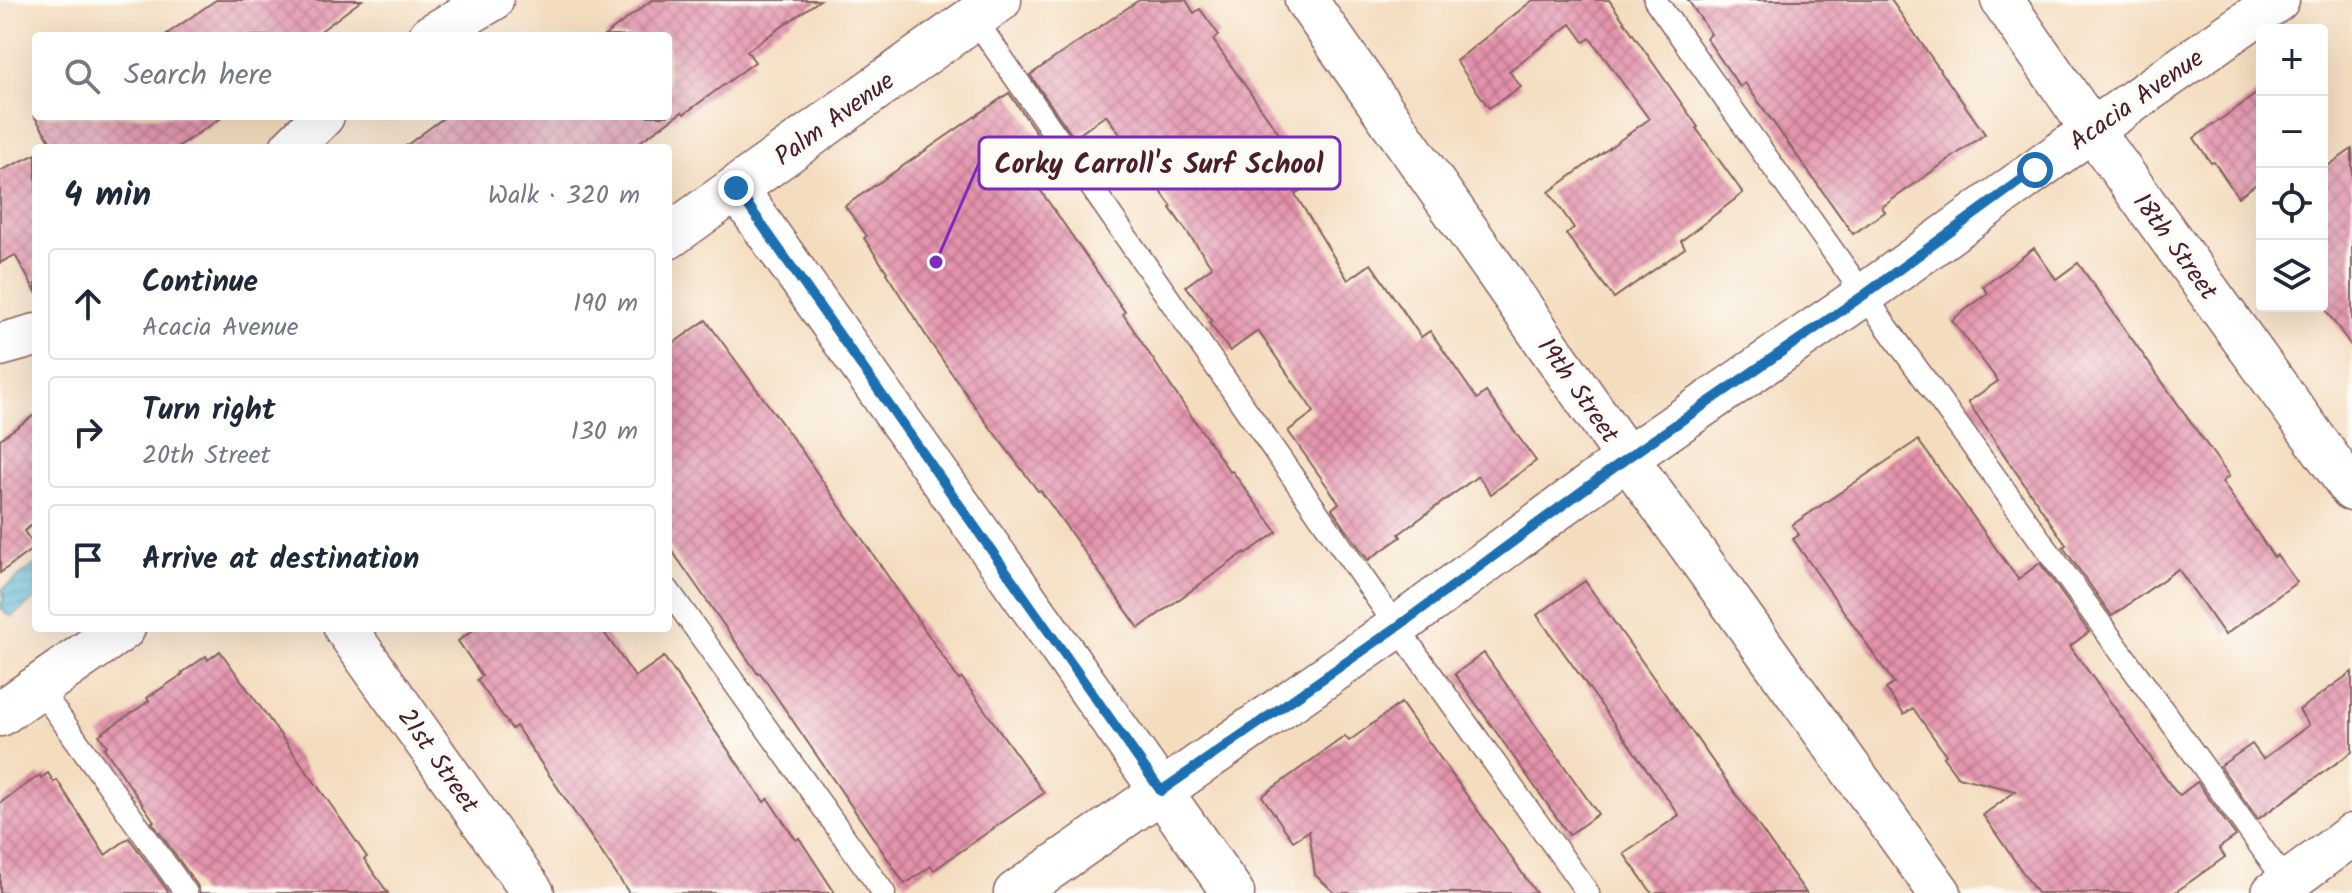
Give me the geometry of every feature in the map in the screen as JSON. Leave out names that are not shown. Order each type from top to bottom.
[{"type":"street","points":[[437,32],[492,0]]},
{"type":"street","name":"19th Street","points":[[1306,0],[1627,458],[1940,893]]},
{"type":"street","name":"18th Street","points":[[2002,0],[2352,490]]},
{"type":"street","name":"Acacia Avenue","points":[[1015,893],[1397,627],[1627,458],[1864,295],[2278,0]]},
{"type":"street","name":"Palm Avenue","points":[[672,234],[987,9]]},
{"type":"street","points":[[295,144],[319,120]]},
{"type":"street","points":[[736,188],[1233,893]]},
{"type":"street","points":[[0,345],[32,336]]},
{"type":"street","points":[[0,714],[117,632]]},
{"type":"street","name":"21st Street","points":[[348,632],[533,893]]},
{"type":"street","points":[[2285,890],[2352,835]]},
{"type":"lane","points":[[1655,0],[2285,890]]},
{"type":"lane","points":[[987,9],[1397,627],[1588,893]]},
{"type":"lane","points":[[672,596],[884,893]]},
{"type":"lane","points":[[39,688],[186,893]]},
{"type":"water","points":[[32,567],[32,601],[12,616],[0,606],[4,598],[2,590]]},
{"type":"building","points":[[216,0],[362,0],[319,32],[170,32]]},
{"type":"building","points":[[652,0],[820,0],[747,51],[755,62],[684,114],[682,112],[672,119],[672,32],[609,32]]},
{"type":"building","points":[[1139,0],[1186,0],[1194,13],[1200,9],[1219,35],[1213,40],[1313,182],[1295,194],[1348,280],[1371,264],[1421,337],[1430,331],[1477,399],[1486,392],[1536,461],[1491,494],[1478,476],[1368,560],[1332,509],[1339,503],[1288,431],[1314,412],[1258,331],[1230,351],[1186,286],[1212,267],[1172,207],[1106,115],[1074,138],[1030,75]]},
{"type":"building","points":[[1533,0],[1609,0],[1743,193],[1681,241],[1685,248],[1614,298],[1566,234],[1574,228],[1549,192],[1649,119],[1590,38],[1584,42],[1571,24],[1509,71],[1521,87],[1489,108],[1456,61]]},
{"type":"building","points":[[1688,0],[1891,0],[1985,134],[1882,207],[1885,212],[1853,234],[1745,83],[1740,87],[1706,38],[1711,34]]},
{"type":"building","points":[[1009,93],[1051,154],[1027,171],[1125,312],[1123,314],[1230,472],[1277,532],[1139,628],[932,345],[864,238],[867,236],[845,206]]},
{"type":"building","points":[[2256,94],[2256,184],[2238,197],[2194,138]]},
{"type":"building","points":[[37,120],[218,120],[182,144],[52,144]]},
{"type":"building","points":[[441,120],[671,120],[637,144],[408,144]]},
{"type":"building","points":[[2352,149],[2352,347],[2327,312],[2328,166]]},
{"type":"building","points":[[32,156],[32,285],[15,255],[0,263],[0,171]]},
{"type":"building","points":[[2034,248],[2056,279],[2078,263],[2229,476],[2222,482],[2274,557],[2277,555],[2297,582],[2225,635],[2178,569],[2112,616],[1968,402],[1998,381],[1952,320],[1988,293],[1983,287]]},
{"type":"building","points":[[706,320],[802,451],[959,680],[962,678],[1044,793],[934,870],[931,866],[905,884],[672,551],[672,344]]},
{"type":"building","points":[[32,417],[32,525],[24,531],[32,543],[32,549],[0,573],[0,439]]},
{"type":"building","points":[[1918,440],[2018,579],[2040,563],[2089,632],[2070,646],[2175,791],[2180,795],[2197,782],[2236,836],[2219,848],[2225,857],[2174,893],[2037,893],[1983,815],[2016,791],[1958,777],[1913,708],[1904,714],[1886,689],[1894,683],[1793,539],[1799,535],[1792,525]]},
{"type":"building","points":[[1585,581],[1806,893],[1652,893],[1624,854],[1679,815],[1537,615]]},
{"type":"building","points":[[470,632],[604,632],[635,677],[664,657],[764,802],[768,799],[796,840],[799,838],[835,893],[629,893],[516,726],[512,729],[477,680],[482,676],[458,641]]},
{"type":"building","points":[[220,651],[331,805],[388,893],[200,893],[104,748],[107,746],[99,735],[206,656],[208,660]]},
{"type":"building","points":[[1484,653],[1598,814],[1569,835],[1455,674]]},
{"type":"building","points":[[2352,672],[2352,752],[2258,819],[2220,766],[2252,744],[2263,759],[2309,725],[2299,710]]},
{"type":"building","points":[[1401,703],[1536,893],[1335,893],[1315,875],[1309,831],[1293,841],[1262,796],[1345,736],[1349,741]]},
{"type":"building","points":[[48,773],[54,782],[57,780],[105,855],[129,838],[169,893],[0,893],[0,803],[40,775],[41,778]]},
{"type":"place","name":"Corky Carroll's Surf School","points":[[936,262]]},
{"type":"route","points":[[736,188],[1161,791],[1397,627],[1627,458],[1864,295],[2035,170]]}]
